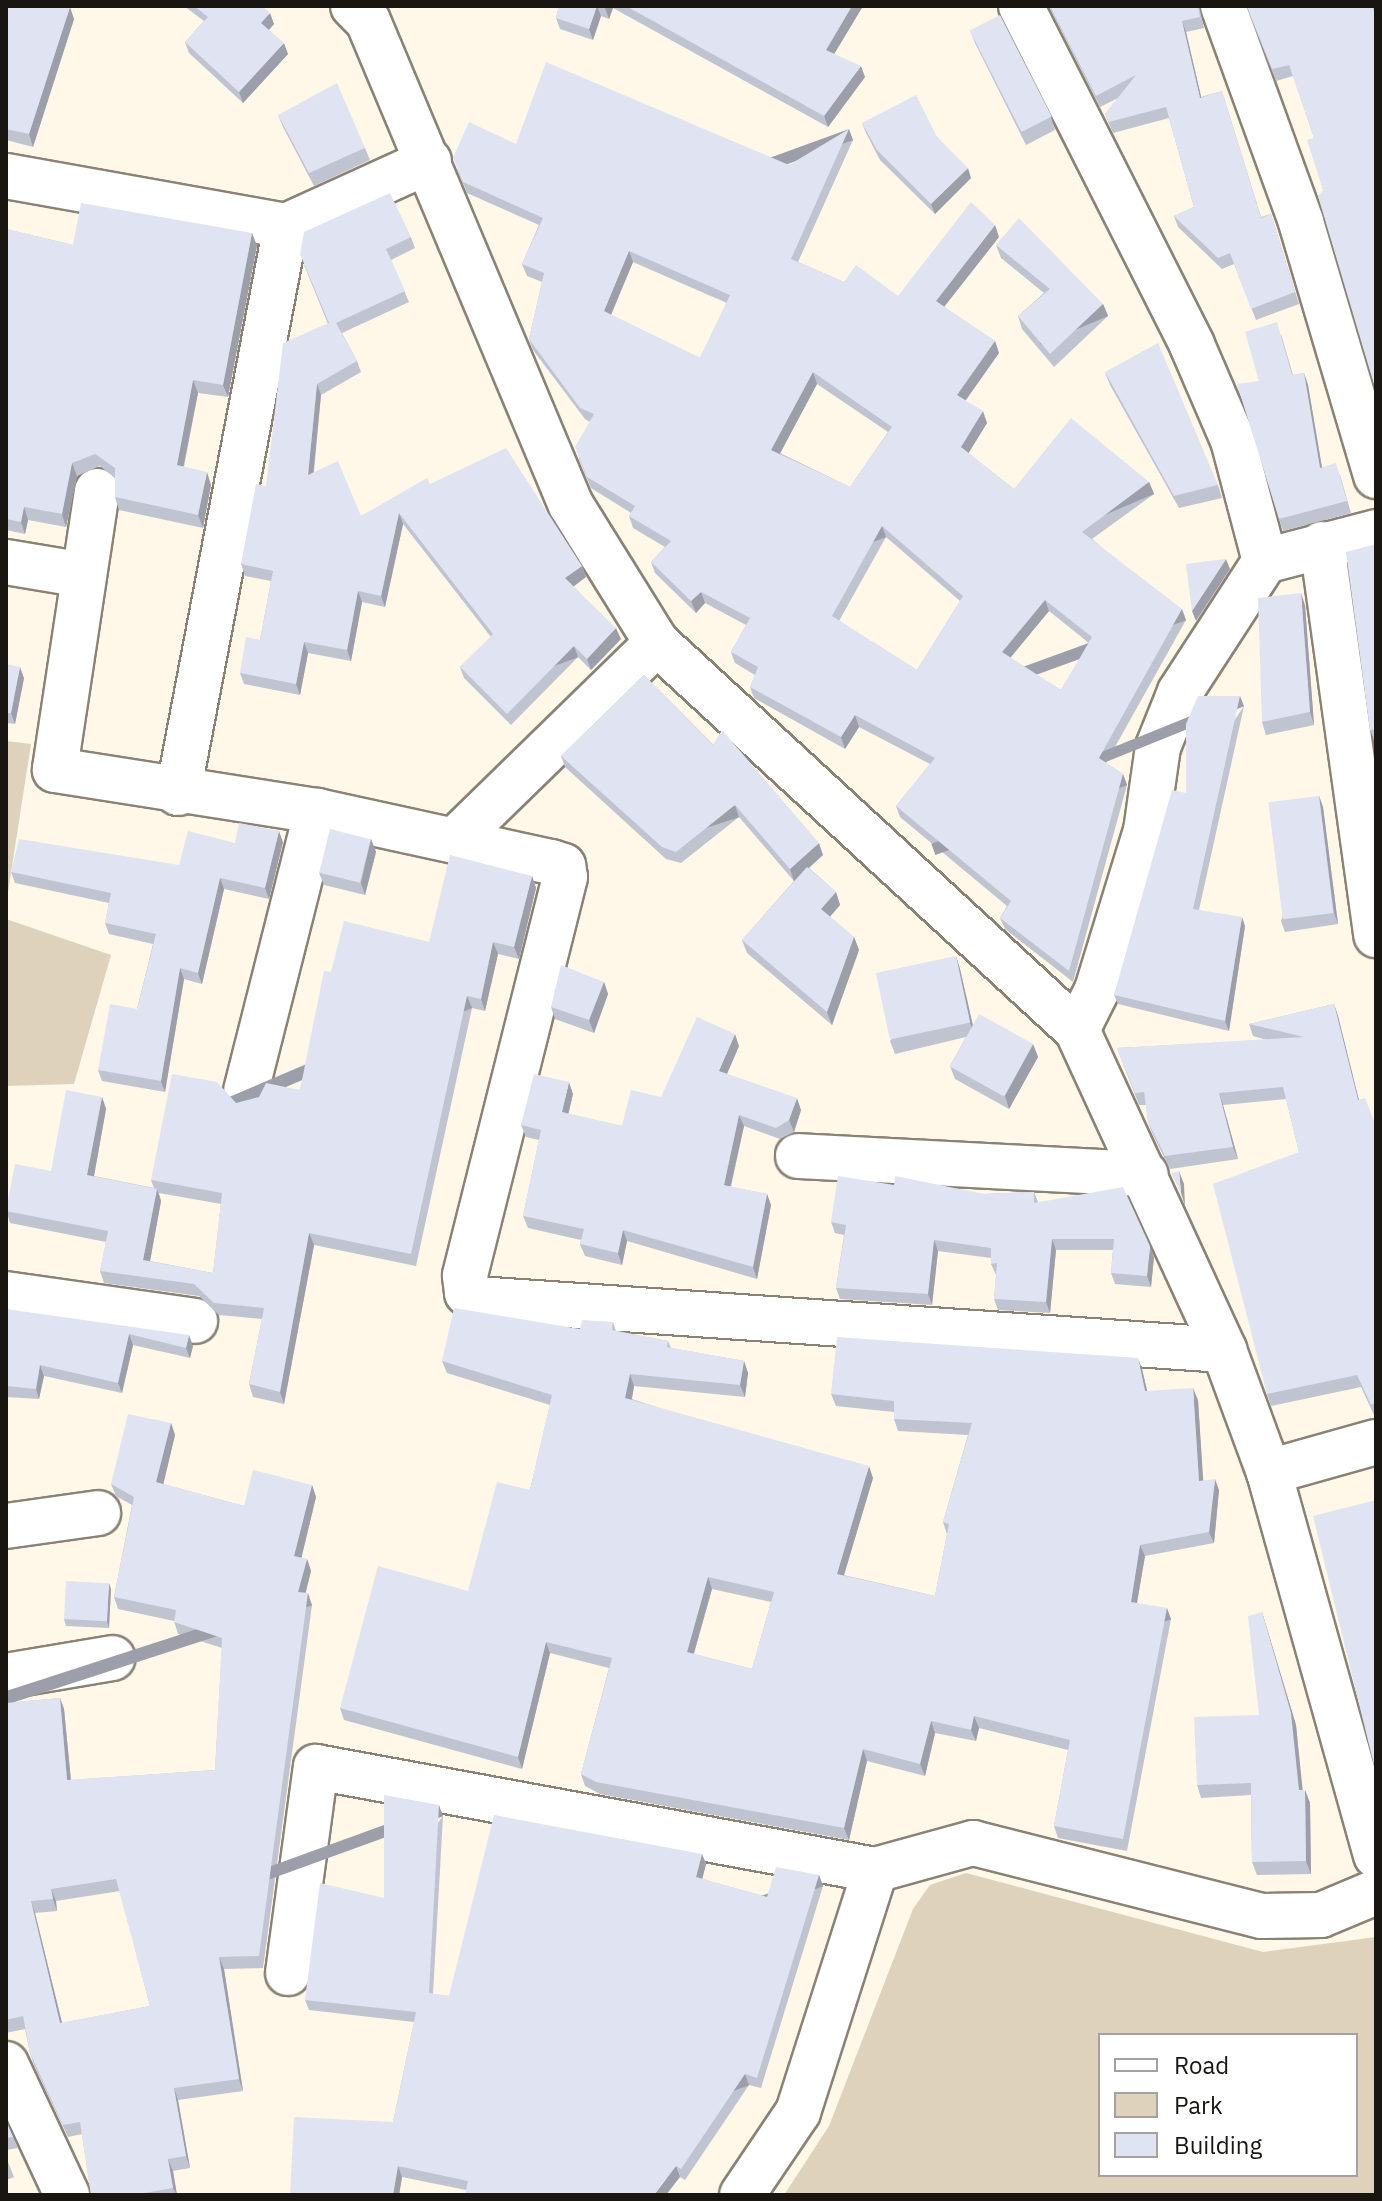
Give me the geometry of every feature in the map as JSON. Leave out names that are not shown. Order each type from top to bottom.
[{"type":"street","points":[[1021,6],[1192,345],[1233,440],[1265,561]]},
{"type":"street","points":[[1223,6],[1301,222],[1376,476]]},
{"type":"street","points":[[368,11],[571,505],[657,643],[1077,1030],[1146,1174],[1224,1350],[1269,1472],[1376,1855]]},
{"type":"street","points":[[6,176],[286,226],[429,161]]},
{"type":"street","points":[[178,793],[286,226]]},
{"type":"street","points":[[97,491],[55,770],[178,793],[317,811],[563,866],[565,877],[465,1276],[467,1293],[477,1299],[1224,1350]]},
{"type":"street","points":[[1077,1030],[1097,990],[1146,831],[1158,747],[1175,706],[1265,561],[1376,532]]},
{"type":"street","points":[[1322,544],[1376,935]]},
{"type":"street","points":[[6,562],[84,575]]},
{"type":"street","points":[[455,840],[657,643]]},
{"type":"street","points":[[246,1091],[317,811]]},
{"type":"street","points":[[798,1156],[1146,1174]]},
{"type":"street","points":[[6,1294],[195,1321]]},
{"type":"street","points":[[1269,1472],[1376,1442]]},
{"type":"street","points":[[6,1526],[98,1513]]},
{"type":"street","points":[[6,1676],[112,1658]]},
{"type":"street","points":[[288,1973],[316,1767],[875,1870],[973,1843],[1262,1916],[1321,1915],[1376,1892]]},
{"type":"street","points":[[742,2195],[798,2112],[875,1870]]},
{"type":"street","points":[[12,2088],[67,2195]]},
{"type":"green space","points":[[6,741],[31,744],[6,905]]},
{"type":"green space","points":[[6,919],[111,955],[74,1084],[6,1086]]},
{"type":"green space","points":[[966,1873],[1263,1952],[1376,1937],[1376,2195],[784,2195],[829,2126],[913,1909],[930,1885]]},
{"type":"building","points":[[6,6],[70,7],[29,134],[6,129]]},
{"type":"building","points":[[194,6],[262,6],[270,13],[261,23],[284,43],[239,92],[185,42],[208,17]]},
{"type":"building","points":[[559,6],[597,6],[589,29],[556,18]]},
{"type":"building","points":[[626,6],[852,6],[826,50],[861,66],[824,116]]},
{"type":"building","points":[[1050,6],[1198,6],[1200,17],[1182,21],[1200,98],[1222,91],[1261,218],[1271,214],[1295,292],[1251,309],[1230,253],[1218,258],[1174,216],[1194,207],[1166,107],[1109,122],[1105,114],[1136,75],[1096,96]]},
{"type":"building","points":[[1247,6],[1372,6],[1376,18],[1376,391],[1318,196],[1323,190],[1307,140],[1314,138],[1289,65],[1272,69]]},
{"type":"building","points":[[1000,15],[1052,117],[1021,132],[970,30]]},
{"type":"building","points":[[546,62],[789,165],[849,129],[791,259],[844,282],[856,265],[898,296],[971,202],[995,225],[936,301],[995,341],[957,395],[983,411],[961,447],[1014,489],[1071,418],[1149,482],[1082,532],[1182,609],[1099,758],[1123,774],[1069,971],[1000,918],[1011,901],[896,806],[935,758],[855,715],[841,737],[750,687],[758,667],[731,652],[750,618],[701,592],[691,601],[651,562],[671,541],[629,516],[635,506],[587,477],[575,447],[594,414],[580,408],[529,339],[544,273],[522,264],[543,218],[463,182],[453,158],[469,122],[516,144]],"holes":[[[629,251],[730,295],[700,358],[604,311]],[[813,372],[892,427],[850,487],[771,450]],[[882,526],[963,596],[917,670],[832,616]],[[1045,600],[1092,637],[1061,690],[1002,652]]]},
{"type":"building","points":[[337,83],[365,148],[309,173],[278,115]]},
{"type":"building","points":[[916,95],[937,137],[968,168],[931,204],[877,150],[862,123]]},
{"type":"building","points":[[390,193],[411,237],[386,249],[405,291],[336,323],[357,361],[317,384],[308,475],[338,461],[361,516],[427,478],[430,484],[506,448],[582,566],[565,578],[616,628],[587,659],[574,646],[507,714],[460,667],[493,634],[399,513],[381,596],[358,591],[347,650],[304,642],[296,684],[240,673],[246,637],[260,640],[273,571],[241,564],[256,484],[266,486],[283,343],[329,323],[300,254],[304,232]]},
{"type":"building","points":[[81,203],[252,233],[223,385],[193,380],[177,465],[207,472],[198,515],[115,497],[115,468],[95,454],[72,463],[62,514],[24,507],[21,522],[6,519],[6,229],[73,245]]},
{"type":"building","points":[[1019,218],[1103,304],[1050,354],[1018,316],[1050,289],[996,245]]},
{"type":"building","points":[[1277,322],[1292,375],[1304,373],[1320,468],[1336,463],[1347,501],[1279,519],[1237,384],[1259,381],[1245,332]]},
{"type":"building","points":[[1158,343],[1218,485],[1174,496],[1105,372]]},
{"type":"building","points":[[1376,544],[1376,729],[1370,730],[1346,552]]},
{"type":"building","points":[[1226,559],[1192,611],[1186,564]]},
{"type":"building","points":[[1301,593],[1310,712],[1262,722],[1258,598]]},
{"type":"building","points":[[6,664],[20,667],[11,713],[6,713]]},
{"type":"building","points":[[644,675],[713,745],[722,730],[819,843],[790,869],[735,805],[676,852],[662,847],[561,756]]},
{"type":"building","points":[[1198,696],[1240,696],[1193,909],[1242,917],[1225,1021],[1114,995],[1172,790],[1186,793],[1186,724]]},
{"type":"building","points":[[1319,796],[1333,913],[1283,919],[1268,802]]},
{"type":"building","points":[[239,823],[279,831],[265,888],[220,878],[198,973],[180,968],[161,1081],[98,1070],[110,1004],[137,1009],[156,934],[105,923],[111,893],[11,872],[19,839],[179,865],[188,831],[235,843]]},
{"type":"building","points":[[330,829],[371,839],[360,883],[319,873]]},
{"type":"building","points":[[450,855],[532,876],[514,947],[493,942],[481,999],[467,996],[411,1254],[309,1233],[280,1392],[249,1384],[264,1308],[214,1303],[194,1284],[100,1271],[108,1231],[6,1211],[15,1164],[51,1171],[66,1090],[102,1097],[87,1175],[157,1189],[143,1260],[213,1273],[222,1193],[151,1180],[172,1074],[217,1082],[236,1103],[259,1097],[266,1083],[300,1090],[324,971],[331,972],[344,921],[429,942]]},
{"type":"building","points":[[807,867],[836,892],[821,909],[854,937],[827,1012],[742,940]]},
{"type":"building","points":[[956,956],[970,1023],[890,1040],[876,973]]},
{"type":"building","points":[[561,965],[604,982],[589,1020],[551,1007]]},
{"type":"building","points":[[1334,1004],[1358,1100],[1365,1098],[1376,1126],[1376,1402],[1371,1405],[1357,1375],[1267,1394],[1213,1184],[1299,1152],[1283,1087],[1219,1093],[1233,1147],[1165,1156],[1148,1122],[1144,1092],[1135,1093],[1117,1048],[1304,1037],[1249,1024]]},
{"type":"building","points":[[979,1014],[1033,1044],[1004,1097],[950,1066]]},
{"type":"building","points":[[697,1017],[735,1034],[719,1071],[797,1098],[789,1120],[776,1128],[739,1115],[724,1185],[767,1194],[753,1267],[623,1230],[618,1253],[580,1244],[584,1229],[523,1216],[541,1130],[521,1125],[534,1074],[569,1082],[562,1112],[622,1126],[631,1090],[661,1097]]},
{"type":"building","points":[[1179,1171],[1181,1193],[1171,1173]]},
{"type":"building","points":[[838,1176],[894,1185],[895,1176],[984,1194],[1034,1192],[1034,1203],[1123,1187],[1150,1246],[1147,1276],[1111,1273],[1114,1239],[1052,1239],[1046,1302],[994,1299],[997,1263],[991,1264],[991,1248],[934,1240],[928,1294],[836,1288],[846,1225],[831,1222]]},
{"type":"building","points":[[454,1308],[580,1329],[582,1320],[613,1322],[612,1330],[668,1341],[667,1347],[744,1361],[740,1385],[630,1374],[625,1398],[869,1466],[837,1574],[935,1596],[949,1524],[943,1522],[972,1423],[894,1419],[894,1401],[831,1394],[837,1337],[1138,1358],[1145,1391],[1193,1388],[1199,1481],[1215,1479],[1209,1532],[1140,1545],[1131,1602],[1167,1608],[1123,1839],[1054,1826],[1070,1740],[974,1716],[971,1730],[931,1721],[920,1764],[863,1749],[844,1828],[596,1782],[581,1774],[612,1658],[546,1642],[518,1757],[340,1708],[378,1566],[468,1591],[497,1482],[530,1490],[552,1395],[442,1361]],"holes":[[[708,1577],[774,1592],[752,1669],[687,1652]]]},
{"type":"building","points":[[6,1309],[189,1335],[186,1348],[129,1334],[118,1383],[40,1365],[36,1389],[6,1386]]},
{"type":"building","points":[[128,1414],[171,1423],[156,1482],[244,1506],[253,1470],[312,1485],[294,1556],[307,1559],[298,1592],[308,1593],[259,1956],[219,1957],[239,2079],[174,2088],[186,2156],[168,2159],[173,2188],[133,2195],[91,2195],[80,2122],[63,2125],[30,2053],[23,2016],[6,2020],[6,1703],[60,1698],[67,1780],[215,1770],[222,1638],[174,1622],[176,1610],[114,1597],[134,1497],[111,1484]],"holes":[[[116,1879],[150,2006],[60,2023],[31,1901],[53,1899],[51,1889]]]},
{"type":"building","points":[[1376,1500],[1376,1773],[1313,1516]]},
{"type":"building","points":[[66,1581],[109,1583],[107,1621],[64,1619]]},
{"type":"building","points":[[1262,1612],[1291,1713],[1299,1790],[1305,1790],[1306,1861],[1252,1862],[1251,1783],[1197,1785],[1194,1717],[1259,1715],[1248,1616]]},
{"type":"building","points":[[384,1795],[439,1805],[429,1993],[449,1996],[494,1815],[702,1854],[696,1877],[767,1897],[776,1867],[819,1875],[757,2078],[745,2074],[681,2169],[676,2166],[654,2195],[465,2195],[468,2181],[398,2166],[393,2195],[290,2195],[294,2117],[393,2122],[416,2012],[305,2000],[320,1883],[384,1898]]},
{"type":"building","points":[[6,2121],[13,2137],[6,2138]]}]
